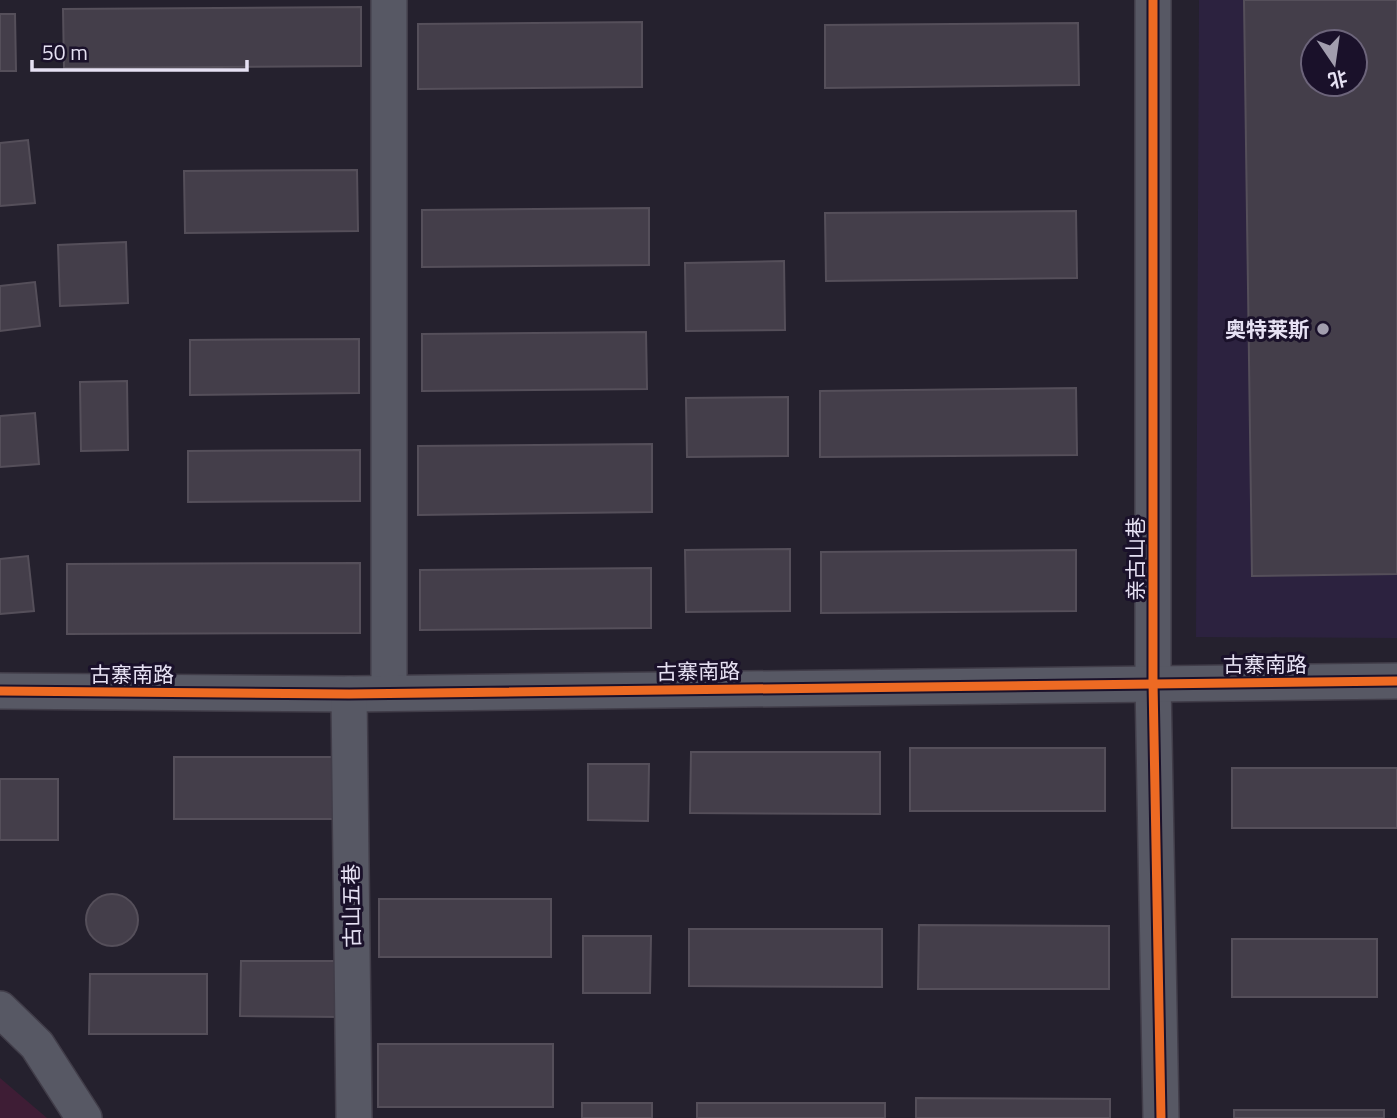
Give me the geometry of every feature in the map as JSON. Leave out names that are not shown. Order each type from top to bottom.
[{"type":"street","points":[[388,0],[389,693]]},
{"type":"street","name":"亲古山巷","points":[[1153,0],[1153,682],[1161,1118]]},
{"type":"street","name":"古寨南路","points":[[0,691],[349,694],[1397,681]]},
{"type":"street","name":"古山五巷","points":[[349,694],[354,1118]]},
{"type":"street","points":[[0,1009],[37,1045],[84,1118]]},
{"type":"shaded area","name":"奥特莱斯","points":[[1199,0],[1397,0],[1397,638],[1196,637]]},
{"type":"shaded area","points":[[0,1078],[47,1118],[0,1118]]},
{"type":"building","name":"奥特莱斯","points":[[1244,0],[1397,0],[1397,574],[1252,576]]},
{"type":"building","points":[[361,7],[361,66],[64,68],[63,9]]},
{"type":"building","points":[[0,14],[15,14],[16,71],[0,71]]},
{"type":"building","points":[[642,22],[642,87],[418,89],[418,24]]},
{"type":"building","points":[[1078,23],[1079,85],[825,88],[825,25]]},
{"type":"building","points":[[28,140],[35,203],[0,206],[0,143]]},
{"type":"building","points":[[357,170],[358,231],[185,233],[184,171]]},
{"type":"building","points":[[649,208],[649,265],[422,267],[422,210]]},
{"type":"building","points":[[1076,211],[1077,278],[826,281],[825,213]]},
{"type":"building","points":[[126,242],[128,303],[60,306],[58,245]]},
{"type":"building","points":[[784,261],[785,330],[686,331],[685,263]]},
{"type":"building","points":[[35,282],[40,326],[0,331],[0,286]]},
{"type":"building","points":[[646,332],[647,389],[422,391],[422,334]]},
{"type":"building","points":[[359,339],[359,393],[190,395],[190,340]]},
{"type":"building","points":[[127,381],[128,450],[81,451],[80,382]]},
{"type":"building","points":[[1076,388],[1077,455],[820,457],[820,391]]},
{"type":"building","points":[[788,397],[788,456],[687,457],[686,398]]},
{"type":"building","points":[[35,413],[39,464],[0,467],[0,416]]},
{"type":"building","points":[[652,444],[652,512],[418,515],[418,446]]},
{"type":"building","points":[[360,450],[360,501],[188,502],[188,451]]},
{"type":"building","points":[[790,549],[790,611],[686,612],[685,550]]},
{"type":"building","points":[[1076,550],[1076,611],[821,613],[821,552]]},
{"type":"building","points":[[28,556],[34,611],[0,614],[0,559]]},
{"type":"building","points":[[360,563],[360,633],[67,634],[67,564]]},
{"type":"building","points":[[651,568],[651,628],[420,630],[420,570]]},
{"type":"building","points":[[910,748],[1105,748],[1105,811],[910,811]]},
{"type":"building","points":[[691,752],[880,752],[880,814],[690,813]]},
{"type":"building","points":[[174,757],[335,757],[335,819],[174,819]]},
{"type":"building","points":[[588,764],[649,764],[648,821],[588,820]]},
{"type":"building","points":[[1232,768],[1397,768],[1397,828],[1232,828]]},
{"type":"building","points":[[0,779],[58,779],[58,840],[0,840]]},
{"type":"building","points":[[112,894],[122,896],[130,902],[136,910],[136,930],[130,938],[122,944],[112,946],[102,944],[94,938],[88,930],[86,920],[88,910],[94,902],[102,896]]},
{"type":"building","points":[[379,899],[551,899],[551,957],[379,957]]},
{"type":"building","points":[[919,925],[1109,926],[1109,989],[918,989]]},
{"type":"building","points":[[689,929],[882,929],[882,987],[689,986]]},
{"type":"building","points":[[583,936],[651,936],[650,993],[583,993]]},
{"type":"building","points":[[1232,939],[1377,939],[1377,997],[1232,997]]},
{"type":"building","points":[[241,961],[343,961],[343,1017],[240,1016]]},
{"type":"building","points":[[90,974],[207,974],[207,1034],[89,1034]]},
{"type":"building","points":[[378,1044],[553,1044],[553,1107],[378,1107]]},
{"type":"building","points":[[916,1098],[1110,1099],[1110,1118],[916,1118]]},
{"type":"building","points":[[582,1103],[652,1103],[652,1118],[582,1118]]},
{"type":"building","points":[[697,1103],[885,1103],[885,1118],[697,1118]]},
{"type":"building","points":[[1234,1110],[1384,1110],[1384,1118],[1234,1118]]},
{"type":"cycle path","points":[[1153,0],[1153,682],[1161,1118]]},
{"type":"cycle path","points":[[0,691],[349,694],[1397,681]]},
{"type":"place","name":"奥特莱斯","points":[[1323,329]]}]
